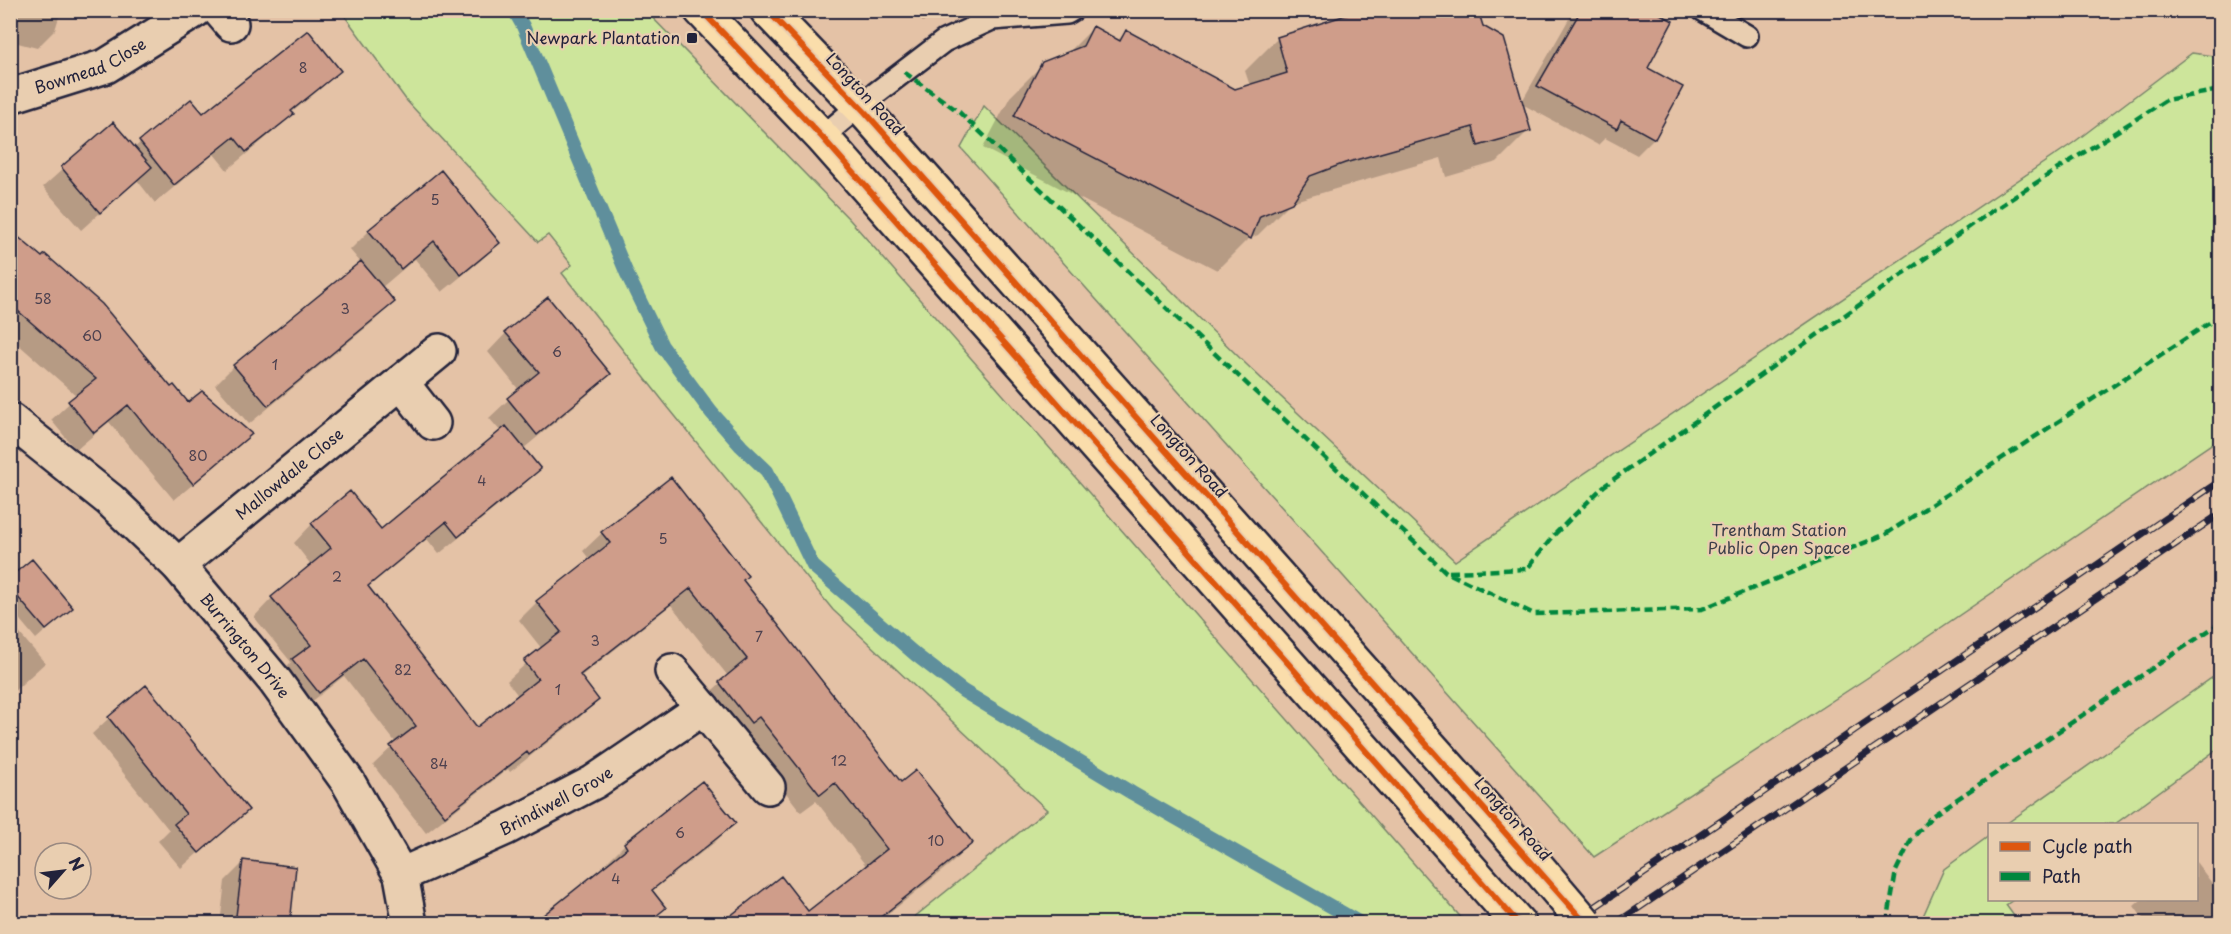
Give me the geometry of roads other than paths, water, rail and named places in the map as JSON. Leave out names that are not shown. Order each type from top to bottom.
[{"type":"main road","points":[[701,10],[822,136],[1520,924]]},
{"type":"main road","name":"Longton Road","points":[[767,10],[858,105],[1586,924]]},
{"type":"street","name":"Bowmead Close","points":[[10,96],[106,66],[196,10]]},
{"type":"street","name":"Mallowdale Close","points":[[178,565],[439,351]]},
{"type":"street","points":[[401,382],[433,423]]},
{"type":"street","name":"Burrington Drive","points":[[15,433],[110,500],[178,565],[275,681],[348,782],[401,875],[410,924]]},
{"type":"street","points":[[672,671],[768,787]]},
{"type":"street","name":"Brindiwell Grove","points":[[401,875],[506,828],[594,782],[703,708]]},
{"type":"lane","points":[[822,136],[858,105],[944,41],[992,19],[1067,13],[1072,10]]},
{"type":"lane","points":[[1703,10],[1747,36]]},
{"type":"waterway","points":[[514,10],[523,26],[627,274],[662,346],[711,412],[767,471],[813,566],[916,655],[963,691],[1132,793],[1362,924]]},
{"type":"railway","points":[[1570,924],[2220,481]]},
{"type":"railway","points":[[1615,924],[2220,514]]},
{"type":"place","name":"Newpark Plantation","points":[[692,38]]},
{"type":"park label","name":"Trentham Station Public Open Space","points":[[1779,539]]}]
